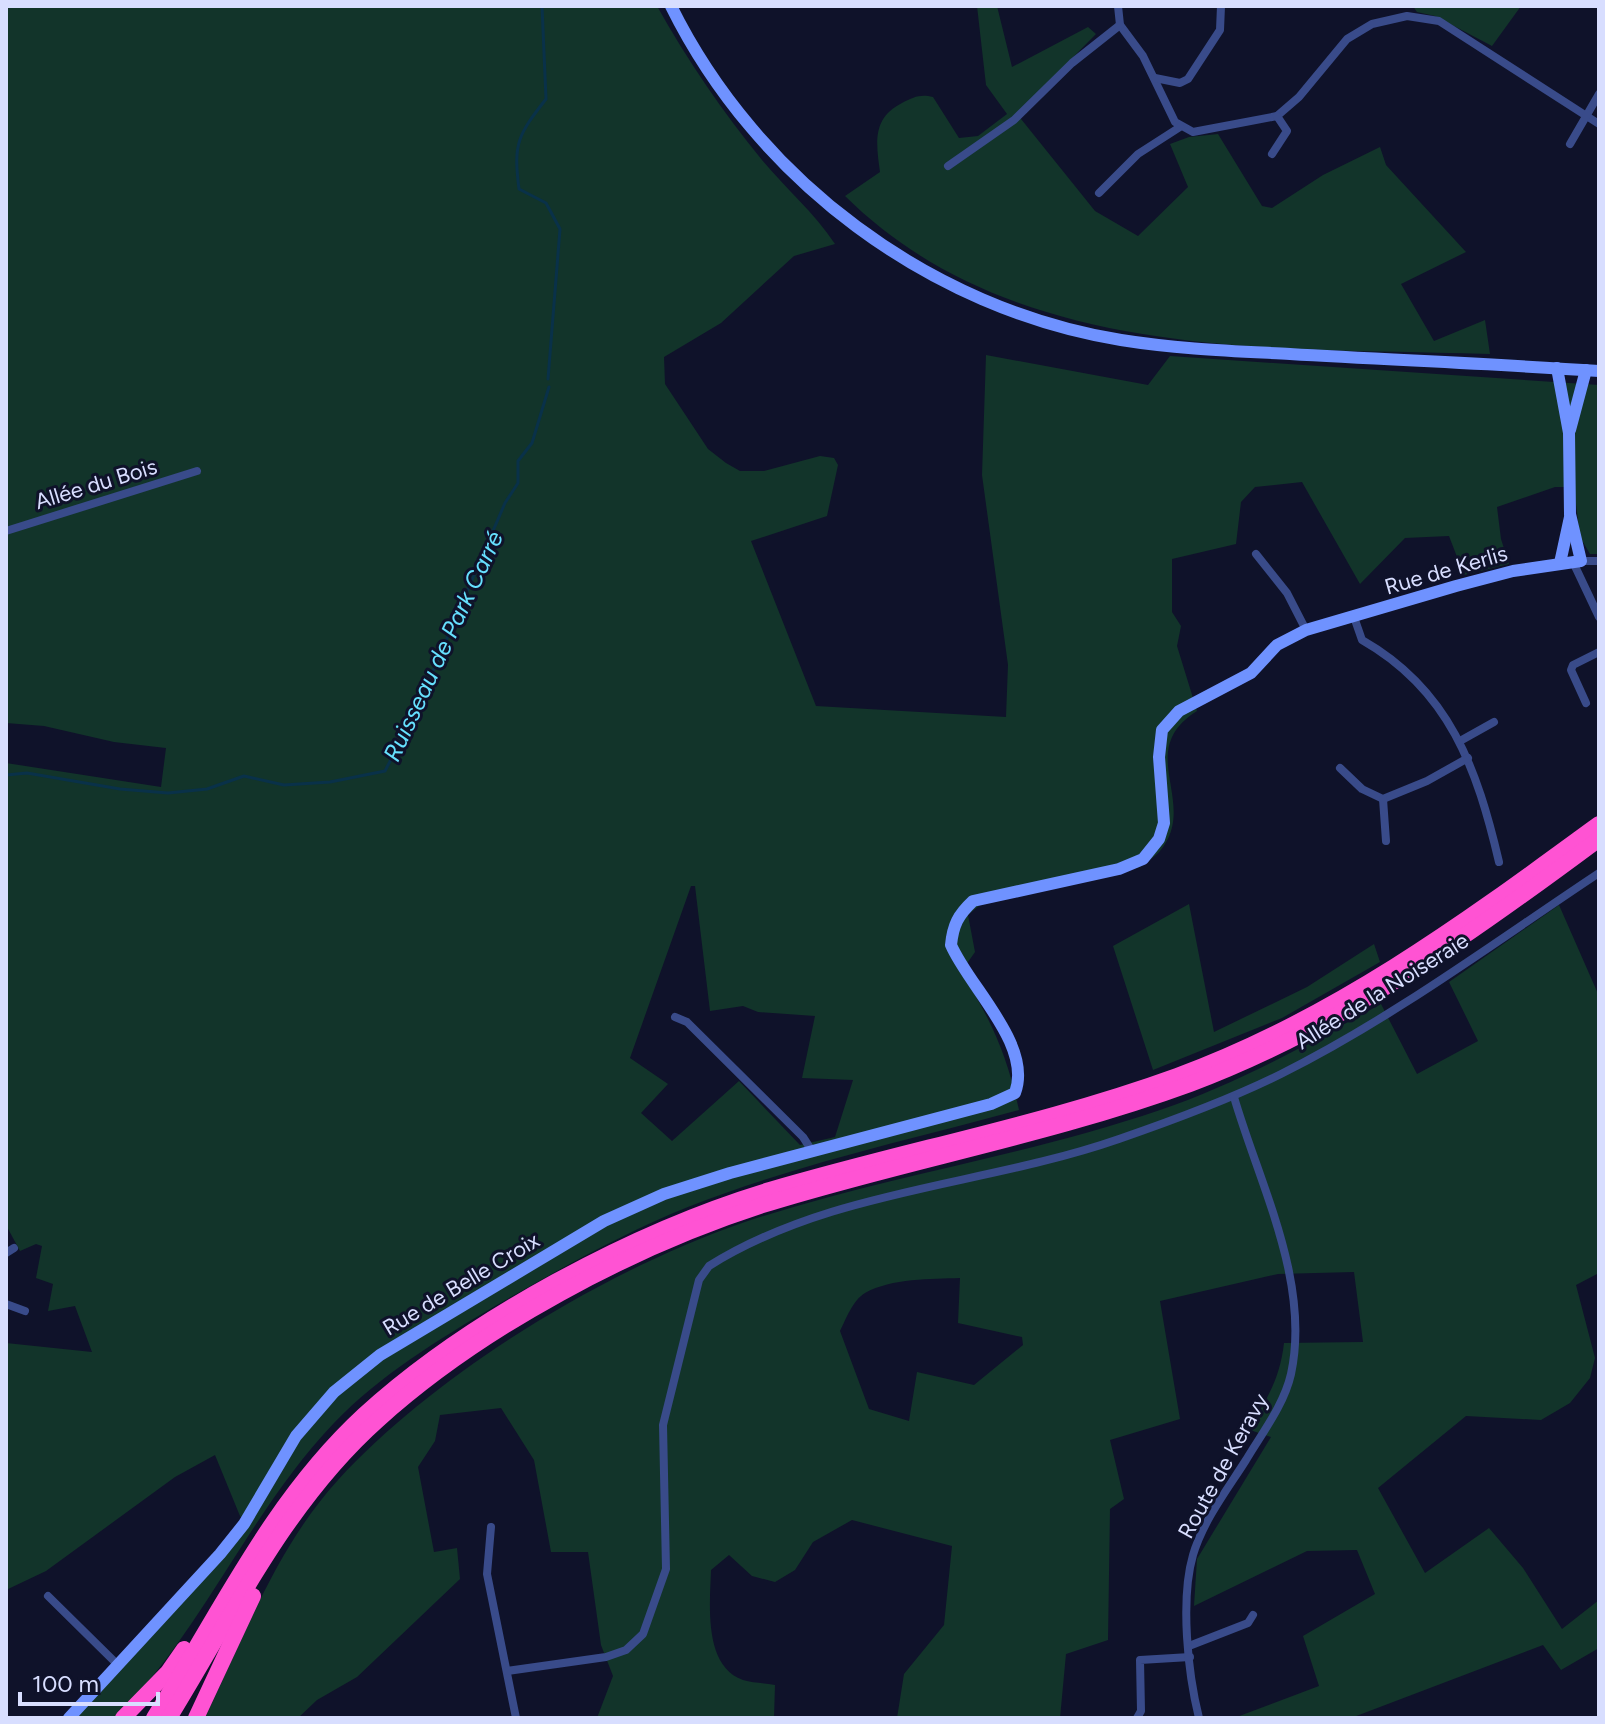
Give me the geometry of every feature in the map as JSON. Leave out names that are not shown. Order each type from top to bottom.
[{"type":"highway","points":[[154,1718],[272,1523],[297,1488],[349,1429],[424,1366],[560,1280],[639,1240],[735,1202],[1095,1102],[1229,1055],[1309,1018],[1388,974],[1478,913],[1599,824]]},
{"type":"highway","points":[[169,1718],[281,1532],[329,1468],[400,1400],[531,1312],[600,1273],[686,1234],[766,1205],[1120,1108],[1259,1055],[1333,1019],[1433,960],[1599,839]]},
{"type":"highway","points":[[196,1718],[281,1532]]},
{"type":"highway","points":[[123,1718],[168,1672],[185,1648],[202,1637]]},
{"type":"street","points":[[671,6],[736,108],[792,172],[842,215],[907,261],[991,303],[1069,329],[1178,347],[1592,371],[1569,433]]},
{"type":"street","points":[[1118,6],[1120,25],[1155,78],[1180,127],[1193,132],[1277,116],[1299,97],[1347,39],[1372,24],[1407,16],[1439,21],[1599,124]]},
{"type":"street","points":[[1155,78],[1180,83],[1188,79],[1220,30],[1221,6]]},
{"type":"street","points":[[948,166],[1014,120],[1072,63],[1120,25]]},
{"type":"street","points":[[1570,144],[1599,94]]},
{"type":"street","points":[[1272,154],[1287,131],[1277,116]]},
{"type":"street","points":[[1099,193],[1138,154],[1180,127]]},
{"type":"street","points":[[1557,368],[1569,433],[1571,562],[1599,617]]},
{"type":"street","name":"Allée du Bois","points":[[6,531],[197,471]]},
{"type":"street","points":[[1570,514],[1571,562]]},
{"type":"street","points":[[1256,554],[1287,593],[1306,630]]},
{"type":"street","name":"Rue de Kerlis","points":[[1015,1093],[1020,1081],[1009,1042],[951,945],[952,929],[959,914],[973,901],[1119,869],[1143,859],[1159,839],[1164,823],[1159,742],[1169,721],[1179,711],[1251,673],[1277,645],[1306,630],[1470,582],[1571,562],[1599,561]]},
{"type":"street","points":[[1354,617],[1362,640],[1392,657],[1412,675],[1460,741],[1485,805],[1499,862]]},
{"type":"street","points":[[1586,703],[1571,670],[1573,665],[1599,652]]},
{"type":"street","points":[[1460,741],[1494,722]]},
{"type":"street","points":[[1340,768],[1362,789],[1383,799],[1427,781],[1468,758]]},
{"type":"street","points":[[1383,799],[1386,841]]},
{"type":"street","name":"Allée de la Noiseraie","points":[[507,1671],[606,1657],[626,1650],[643,1634],[663,1586],[667,1555],[663,1425],[699,1280],[709,1266],[844,1207],[1049,1160],[1174,1120],[1234,1097],[1334,1045],[1599,873]]},
{"type":"street","points":[[675,1017],[687,1022],[803,1137],[812,1151]]},
{"type":"street","name":"Rue de Belle Croix","points":[[69,1718],[228,1544],[296,1436],[334,1392],[380,1355],[604,1221],[664,1194],[991,1104],[1015,1093]]},
{"type":"street","name":"Route de Keravy","points":[[1199,1718],[1193,1696],[1189,1646],[1192,1557],[1205,1526],[1273,1416],[1291,1376],[1293,1359],[1294,1311],[1289,1274],[1234,1097]]},
{"type":"street","points":[[6,1304],[25,1311]]},
{"type":"street","points":[[491,1527],[487,1574],[516,1718]]},
{"type":"street","points":[[48,1596],[118,1665]]},
{"type":"street","points":[[1189,1646],[1248,1623],[1253,1615]]},
{"type":"street","points":[[1137,1718],[1141,1711],[1140,1660],[1190,1657]]},
{"type":"green space","points":[[6,6],[657,6],[693,66],[733,123],[835,244],[794,256],[721,323],[664,357],[665,384],[708,449],[726,463],[740,471],[764,471],[820,456],[834,458],[838,465],[827,516],[751,541],[816,706],[1006,717],[1008,665],[982,475],[986,355],[1148,385],[1170,356],[1599,385],[1599,554],[1590,554],[1580,537],[1574,487],[1555,487],[1497,507],[1501,539],[1509,564],[1464,575],[1449,536],[1405,538],[1360,584],[1302,482],[1255,487],[1241,502],[1236,544],[1172,559],[1172,612],[1181,626],[1177,646],[1197,711],[1179,727],[1170,743],[1168,760],[1174,814],[1170,833],[1160,851],[1140,867],[980,905],[968,915],[975,952],[961,972],[997,1038],[1019,1110],[810,1166],[688,1207],[566,1266],[410,1359],[352,1406],[304,1458],[276,1494],[174,1648],[115,1718],[74,1718],[248,1526],[240,1516],[215,1455],[175,1477],[46,1571],[6,1590],[6,1343],[92,1352],[75,1306],[48,1311],[53,1284],[36,1278],[42,1246],[36,1244],[20,1251],[6,1225],[6,763],[161,787],[166,748],[114,742],[44,726],[6,723]],"holes":[[[691,886],[695,886],[710,1011],[743,1006],[758,1012],[815,1016],[802,1078],[853,1080],[835,1137],[800,1145],[739,1081],[672,1141],[641,1113],[668,1084],[630,1058]]]},
{"type":"green space","points":[[977,6],[997,6],[1012,67],[1088,27],[1096,34],[1017,114],[1095,211],[1138,236],[1188,187],[1170,144],[1189,137],[1218,134],[1262,206],[1272,208],[1323,175],[1380,147],[1386,165],[1466,252],[1401,284],[1434,341],[1485,320],[1490,354],[1320,350],[1234,345],[1148,335],[1065,318],[986,290],[912,250],[845,196],[880,172],[878,132],[885,116],[902,103],[917,97],[933,97],[959,138],[978,136],[1007,114],[986,85]]},
{"type":"green space","points":[[1413,6],[1521,6],[1492,46],[1435,16],[1417,12]]},
{"type":"green space","points":[[1189,904],[1214,1032],[1307,987],[1374,944],[1380,962],[1282,1018],[1153,1070],[1113,946]]},
{"type":"green space","points":[[1559,905],[1599,996],[1599,1273],[1576,1285],[1595,1358],[1590,1378],[1570,1403],[1541,1420],[1466,1416],[1378,1488],[1425,1573],[1489,1528],[1523,1568],[1562,1629],[1599,1600],[1599,1648],[1561,1670],[1543,1645],[1351,1718],[1234,1718],[1319,1686],[1303,1636],[1375,1594],[1357,1550],[1307,1551],[1194,1606],[1197,1559],[1271,1437],[1247,1429],[1272,1389],[1284,1343],[1363,1342],[1354,1272],[1278,1274],[1160,1301],[1180,1419],[1110,1440],[1124,1499],[1110,1509],[1108,1640],[1066,1654],[1060,1718],[897,1718],[904,1674],[944,1625],[952,1546],[852,1520],[813,1542],[795,1570],[775,1582],[752,1576],[729,1555],[711,1570],[710,1616],[715,1648],[730,1673],[743,1680],[775,1685],[774,1718],[597,1718],[613,1676],[601,1645],[588,1552],[551,1552],[534,1460],[501,1408],[440,1415],[435,1441],[418,1467],[434,1552],[457,1548],[460,1579],[357,1677],[317,1700],[298,1718],[205,1718],[263,1594],[316,1506],[378,1440],[423,1401],[525,1329],[635,1268],[689,1243],[794,1207],[1056,1141],[1189,1100],[1300,1048],[1381,1004],[1417,1074],[1478,1041],[1449,982]],"holes":[[[960,1278],[958,1323],[1022,1337],[1023,1345],[974,1385],[917,1372],[909,1421],[869,1409],[840,1331],[861,1296],[899,1282]]]},
{"type":"waterway","name":"Ruisseau de Park Carré","points":[[542,6],[546,99],[524,131],[517,161],[519,189],[546,203],[560,229],[548,379]]},
{"type":"waterway","name":"Ruisseau de Park Carré","points":[[6,775],[27,773],[120,789],[168,793],[207,789],[244,776],[284,785],[330,782],[385,771],[415,713],[505,503],[518,483],[518,461],[532,443],[549,387]]}]
